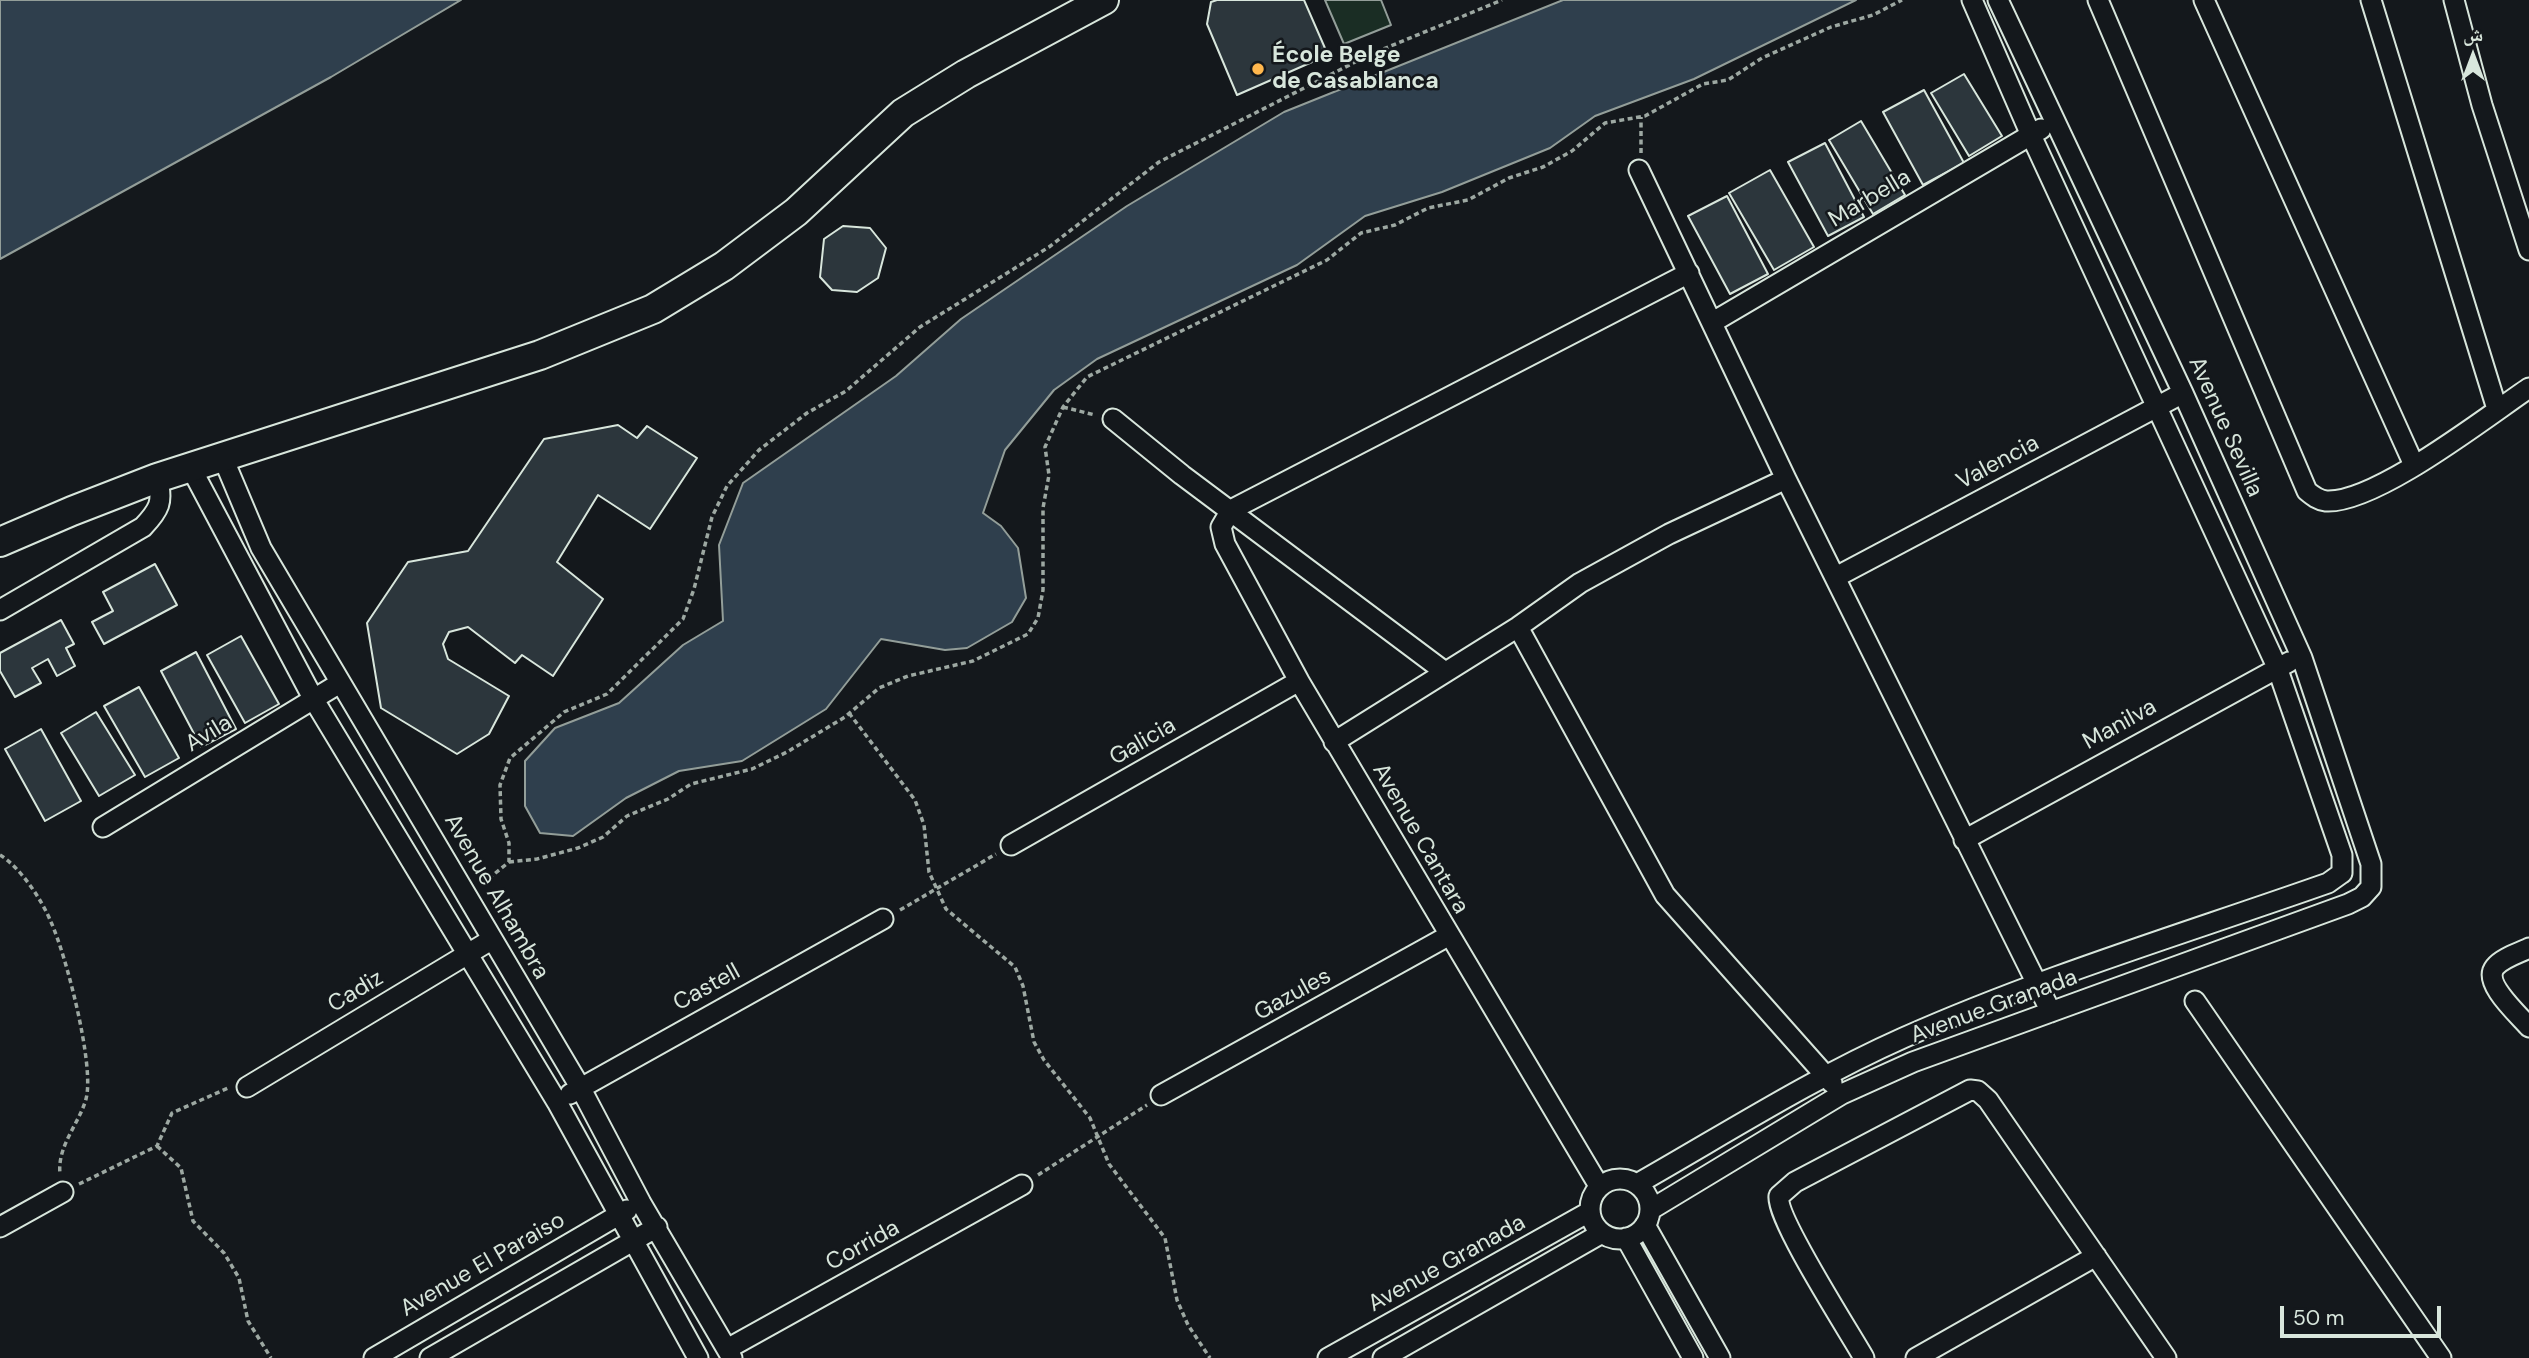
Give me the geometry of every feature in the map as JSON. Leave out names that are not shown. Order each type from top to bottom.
[{"type":"street","points":[[0,542],[72,510],[157,478],[540,355],[653,309],[724,266],[796,212],[903,113],[966,74],[1104,0]]},
{"type":"street","points":[[1972,0],[2030,133],[2277,667],[2342,855],[2342,873],[2371,887]]},
{"type":"street","name":"Avenue Sevilla","points":[[1998,0],[2183,393],[2302,658],[2371,864],[2371,887]]},
{"type":"street","points":[[2098,0],[2307,491],[2325,500],[2356,496],[2414,465],[2529,388]]},
{"type":"street","points":[[2204,0],[2414,465]]},
{"type":"street","points":[[2371,0],[2497,409]]},
{"type":"street","points":[[2454,0],[2482,105],[2529,250]]},
{"type":"street","name":"Marbella","points":[[1713,322],[2030,133],[2054,123]]},
{"type":"street","points":[[1639,170],[1786,479],[2051,1012]]},
{"type":"street","points":[[1231,510],[1689,273]]},
{"type":"street","name":"Valencia","points":[[1836,577],[2183,393]]},
{"type":"street","points":[[1113,419],[1445,672]]},
{"type":"street","name":"Avenue Alhambra","points":[[223,458],[261,548],[467,893],[491,940],[580,1087],[641,1203],[730,1353]]},
{"type":"street","points":[[191,468],[314,700],[557,1102],[698,1358]]},
{"type":"street","points":[[0,610],[143,527],[159,508],[162,494],[157,478]]},
{"type":"street","points":[[1335,741],[1518,627],[1580,583],[1786,479]]},
{"type":"street","name":"Avenue Cantara","points":[[1231,510],[1221,527],[1225,544],[1299,681],[1448,936],[1599,1186]]},
{"type":"street","points":[[1518,627],[1665,895],[1842,1094]]},
{"type":"street","name":"Manilva","points":[[1964,839],[2277,667],[2302,658]]},
{"type":"street","name":"Galicia","points":[[1011,845],[1299,681]]},
{"type":"street","name":"Avila","points":[[103,827],[340,683]]},
{"type":"street","name":"Avenue Granada","points":[[1637,1184],[1825,1076],[1903,1038],[2036,985],[2328,883],[2342,873]]},
{"type":"street","name":"Avenue Granada","points":[[1647,1218],[1842,1094],[1913,1062],[2348,904],[2371,887]]},
{"type":"street","name":"Castell","points":[[557,1102],[883,919]]},
{"type":"street","name":"Gazules","points":[[1161,1096],[1448,936]]},
{"type":"street","name":"Cadiz","points":[[247,1087],[491,940]]},
{"type":"street","points":[[2529,948],[2504,960],[2494,968],[2491,977],[2495,988],[2529,1027]]},
{"type":"street","points":[[2195,1001],[2441,1358]]},
{"type":"street","points":[[1864,1358],[1791,1232],[1778,1206],[1779,1196],[1795,1182],[1962,1093],[1978,1091],[1988,1100],[2166,1358]]},
{"type":"street","points":[[1602,1233],[1589,1212],[1591,1200],[1599,1186],[1618,1178],[1637,1184],[1649,1200],[1647,1218],[1720,1358]]},
{"type":"street","name":"Corrida","points":[[730,1353],[1022,1185]]},
{"type":"street","points":[[0,1227],[63,1192]]},
{"type":"street","name":"Avenue El Paraiso","points":[[374,1358],[641,1203]]},
{"type":"street","name":"Avenue Granada","points":[[1328,1358],[1589,1212]]},
{"type":"street","points":[[1626,1238],[1647,1218]]},
{"type":"street","points":[[430,1358],[657,1227]]},
{"type":"street","points":[[1382,1358],[1602,1233],[1626,1238],[1693,1358]]},
{"type":"street","points":[[1916,1358],[2096,1256]]},
{"type":"path","points":[[509,862],[509,843],[501,818],[500,785],[510,758],[564,712],[607,694],[683,619],[694,589],[712,517],[727,486],[759,450],[807,413],[846,391],[920,327],[1049,247],[1159,162],[1369,55],[1502,0]]},
{"type":"path","points":[[467,893],[492,878],[509,862],[578,848],[603,837],[627,816],[668,799],[691,784],[752,769],[787,752],[849,713],[879,688],[908,676],[973,661],[1028,634],[1038,618],[1042,590],[1042,508],[1049,475],[1045,447],[1063,407],[1087,377],[1327,260],[1361,233],[1395,225],[1428,208],[1468,200],[1509,178],[1562,156],[1605,123],[1641,117],[1703,84],[1728,80],[1762,58],[1831,27],[1873,15],[1902,0]]},
{"type":"path","points":[[1639,170],[1641,117]]},
{"type":"path","points":[[1063,407],[1113,419]]},
{"type":"path","points":[[849,713],[915,800],[924,825],[929,872],[946,909],[1015,968],[1023,986],[1034,1042],[1044,1060],[1090,1118],[1109,1164],[1165,1238],[1177,1300],[1188,1325],[1210,1358]]},
{"type":"path","points":[[883,919],[1011,845]]},
{"type":"path","points":[[0,855],[11,861],[51,921],[88,1066],[86,1099],[59,1166],[63,1192],[157,1146],[173,1112],[221,1089],[247,1087]]},
{"type":"path","points":[[1022,1185],[1161,1096]]},
{"type":"path","points":[[157,1146],[181,1168],[193,1221],[224,1253],[239,1278],[248,1321],[271,1358]]},
{"type":"green space","points":[[1325,0],[1381,0],[1391,25],[1344,44]]},
{"type":"water","points":[[0,0],[461,0],[331,77],[0,259]]},
{"type":"water","points":[[1563,0],[1856,0],[1694,79],[1595,116],[1550,148],[1442,192],[1365,216],[1297,265],[1097,359],[1054,390],[1005,450],[983,513],[1001,526],[1018,548],[1026,598],[1012,622],[967,648],[945,650],[881,639],[826,709],[742,761],[679,771],[626,798],[573,836],[540,833],[525,806],[525,761],[555,728],[619,703],[683,645],[723,621],[719,545],[743,483],[896,376],[961,319],[1127,206],[1284,112]]},
{"type":"building","points":[[1304,0],[1328,55],[1237,95],[1207,24],[1211,2]]},
{"type":"building","points":[[1964,74],[2002,136],[1969,156],[1931,93]]},
{"type":"building","points":[[1924,90],[1964,163],[1923,185],[1883,112]]},
{"type":"building","points":[[1861,121],[1905,195],[1873,214],[1829,140]]},
{"type":"building","points":[[1825,143],[1864,217],[1828,236],[1788,162]]},
{"type":"building","points":[[1770,170],[1814,247],[1774,270],[1729,193]]},
{"type":"building","points":[[1727,196],[1768,274],[1730,294],[1688,216]]},
{"type":"building","points":[[843,226],[870,228],[886,248],[878,278],[857,292],[832,290],[820,277],[824,239]]},
{"type":"building","points":[[618,425],[637,438],[647,426],[697,458],[650,529],[598,495],[557,562],[603,599],[553,676],[522,655],[515,663],[468,627],[449,632],[443,644],[448,659],[509,696],[489,734],[457,754],[381,708],[367,623],[408,562],[468,551],[544,439]]},
{"type":"building","points":[[155,564],[177,605],[104,644],[92,622],[113,611],[103,592]]},
{"type":"building","points":[[61,620],[74,644],[66,648],[75,666],[57,676],[48,659],[32,668],[41,683],[15,697],[0,671],[0,653]]},
{"type":"building","points":[[241,636],[279,704],[245,723],[207,655]]},
{"type":"building","points":[[196,652],[236,729],[201,747],[161,671]]},
{"type":"building","points":[[139,687],[179,758],[145,777],[104,706]]},
{"type":"building","points":[[96,712],[135,775],[99,796],[61,733]]},
{"type":"building","points":[[41,729],[81,801],[45,821],[5,749]]},
{"type":"place","name":"École Belge de Casablanca","points":[[1258,69]]}]
